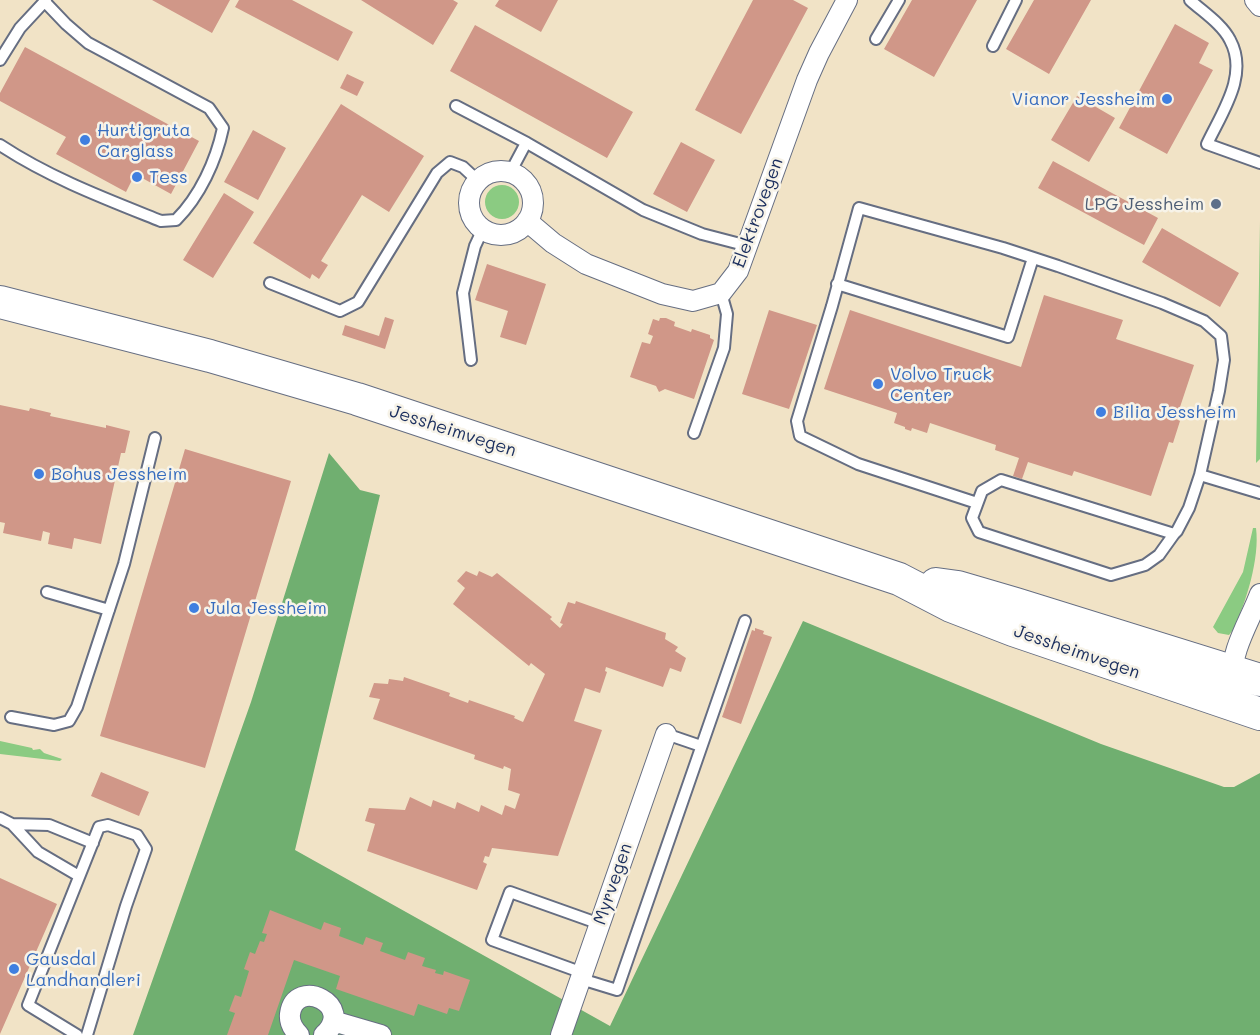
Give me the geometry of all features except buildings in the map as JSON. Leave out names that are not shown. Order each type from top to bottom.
[{"type":"main road","name":"Jessheimvegen","points":[[0,302],[210,356],[357,399],[899,579],[951,606],[1013,630],[1248,709]]},
{"type":"main road","name":"Jessheimvegen","points":[[899,579],[958,587],[1252,675]]},
{"type":"street","name":"Elektrovegen","points":[[721,293],[738,271],[807,80],[847,0]]},
{"type":"street","points":[[1255,0],[1260,6]]},
{"type":"street","points":[[497,171],[510,173],[518,175],[531,191],[532,212],[520,229],[501,235],[491,233],[475,221],[471,211],[472,190],[487,174],[497,171]]},
{"type":"street","points":[[527,221],[553,243],[586,264],[623,281],[693,301],[721,293]]},
{"type":"street","points":[[1248,709],[1252,675],[1239,644],[1260,594]]},
{"type":"street","name":"Myrvegen","points":[[561,1035],[666,734]]},
{"type":"street","points":[[299,1035],[291,1025],[291,1010],[294,1004],[306,996],[313,995],[327,1001],[331,1007],[329,1028],[381,1035]]},
{"type":"lane","points":[[876,39],[899,0]]},
{"type":"lane","points":[[993,46],[1016,0]]},
{"type":"lane","points":[[1190,0],[1230,39],[1237,60],[1236,80],[1206,144],[1260,163]]},
{"type":"lane","points":[[0,60],[20,28],[45,1],[88,43],[209,108],[223,128],[218,153],[188,207],[176,220],[161,221],[73,186],[22,160],[0,145]]},
{"type":"lane","points":[[456,106],[526,142],[643,210],[702,234],[748,246]]},
{"type":"lane","points":[[510,173],[526,142]]},
{"type":"lane","points":[[270,282],[340,311],[349,307],[358,302],[437,172],[450,162],[463,167],[478,181]]},
{"type":"lane","points":[[977,503],[858,464],[800,436],[797,421],[859,208],[1033,258],[1193,316],[1204,321],[1221,336],[1224,360],[1200,475],[1189,508],[1174,534],[1159,555],[1145,565],[1111,575],[979,532],[972,518],[982,491],[1001,480],[1174,534]]},
{"type":"lane","points":[[471,360],[463,293],[472,255],[483,229]]},
{"type":"lane","points":[[837,284],[1008,337],[1033,258]]},
{"type":"lane","points":[[694,433],[724,348],[727,314],[721,293]]},
{"type":"lane","points":[[11,717],[54,725],[69,721],[77,707],[124,564],[155,438]]},
{"type":"lane","points":[[1200,475],[1260,493]]},
{"type":"lane","points":[[47,592],[110,610]]},
{"type":"lane","points":[[600,924],[510,892],[492,940],[617,990],[745,621]]},
{"type":"lane","points":[[666,734],[701,746]]},
{"type":"lane","points":[[0,818],[12,824],[38,852],[79,876]]},
{"type":"lane","points":[[12,824],[49,825],[93,843]]},
{"type":"lane","points":[[77,1035],[28,1005],[99,827],[108,825],[137,836],[146,849],[87,1035]]},
{"type":"green space","points":[[502,185],[514,190],[519,202],[514,214],[502,219],[490,214],[485,202],[490,190]]},
{"type":"green space","points":[[1260,221],[1260,459],[1256,463]]},
{"type":"green space","points":[[329,453],[360,490],[380,495],[295,850],[610,1026],[803,621],[1101,744],[1224,787],[1234,787],[1260,773],[1260,1035],[133,1035],[251,702]]},
{"type":"green space","points":[[1253,528],[1256,528],[1256,553],[1243,607],[1229,635],[1218,633],[1213,627],[1243,572]]},
{"type":"green space","points":[[0,741],[33,750],[40,749],[44,753],[62,759],[60,761],[0,754]]},
{"type":"place","name":"Vianor Jessheim","points":[[1167,99]]},
{"type":"place","name":"Hurtigruta Carglass","points":[[85,140]]},
{"type":"place","name":"Tess","points":[[137,177]]},
{"type":"place","name":"LPG Jessheim","points":[[1216,204]]},
{"type":"place","name":"Volvo Truck Center","points":[[878,384]]},
{"type":"place","name":"Bilia Jessheim","points":[[1101,412]]},
{"type":"place","name":"Bohus Jessheim","points":[[39,474]]},
{"type":"place","name":"Jula Jessheim","points":[[194,608]]},
{"type":"place","name":"Gausdal Landhandleri","points":[[14,969]]}]
